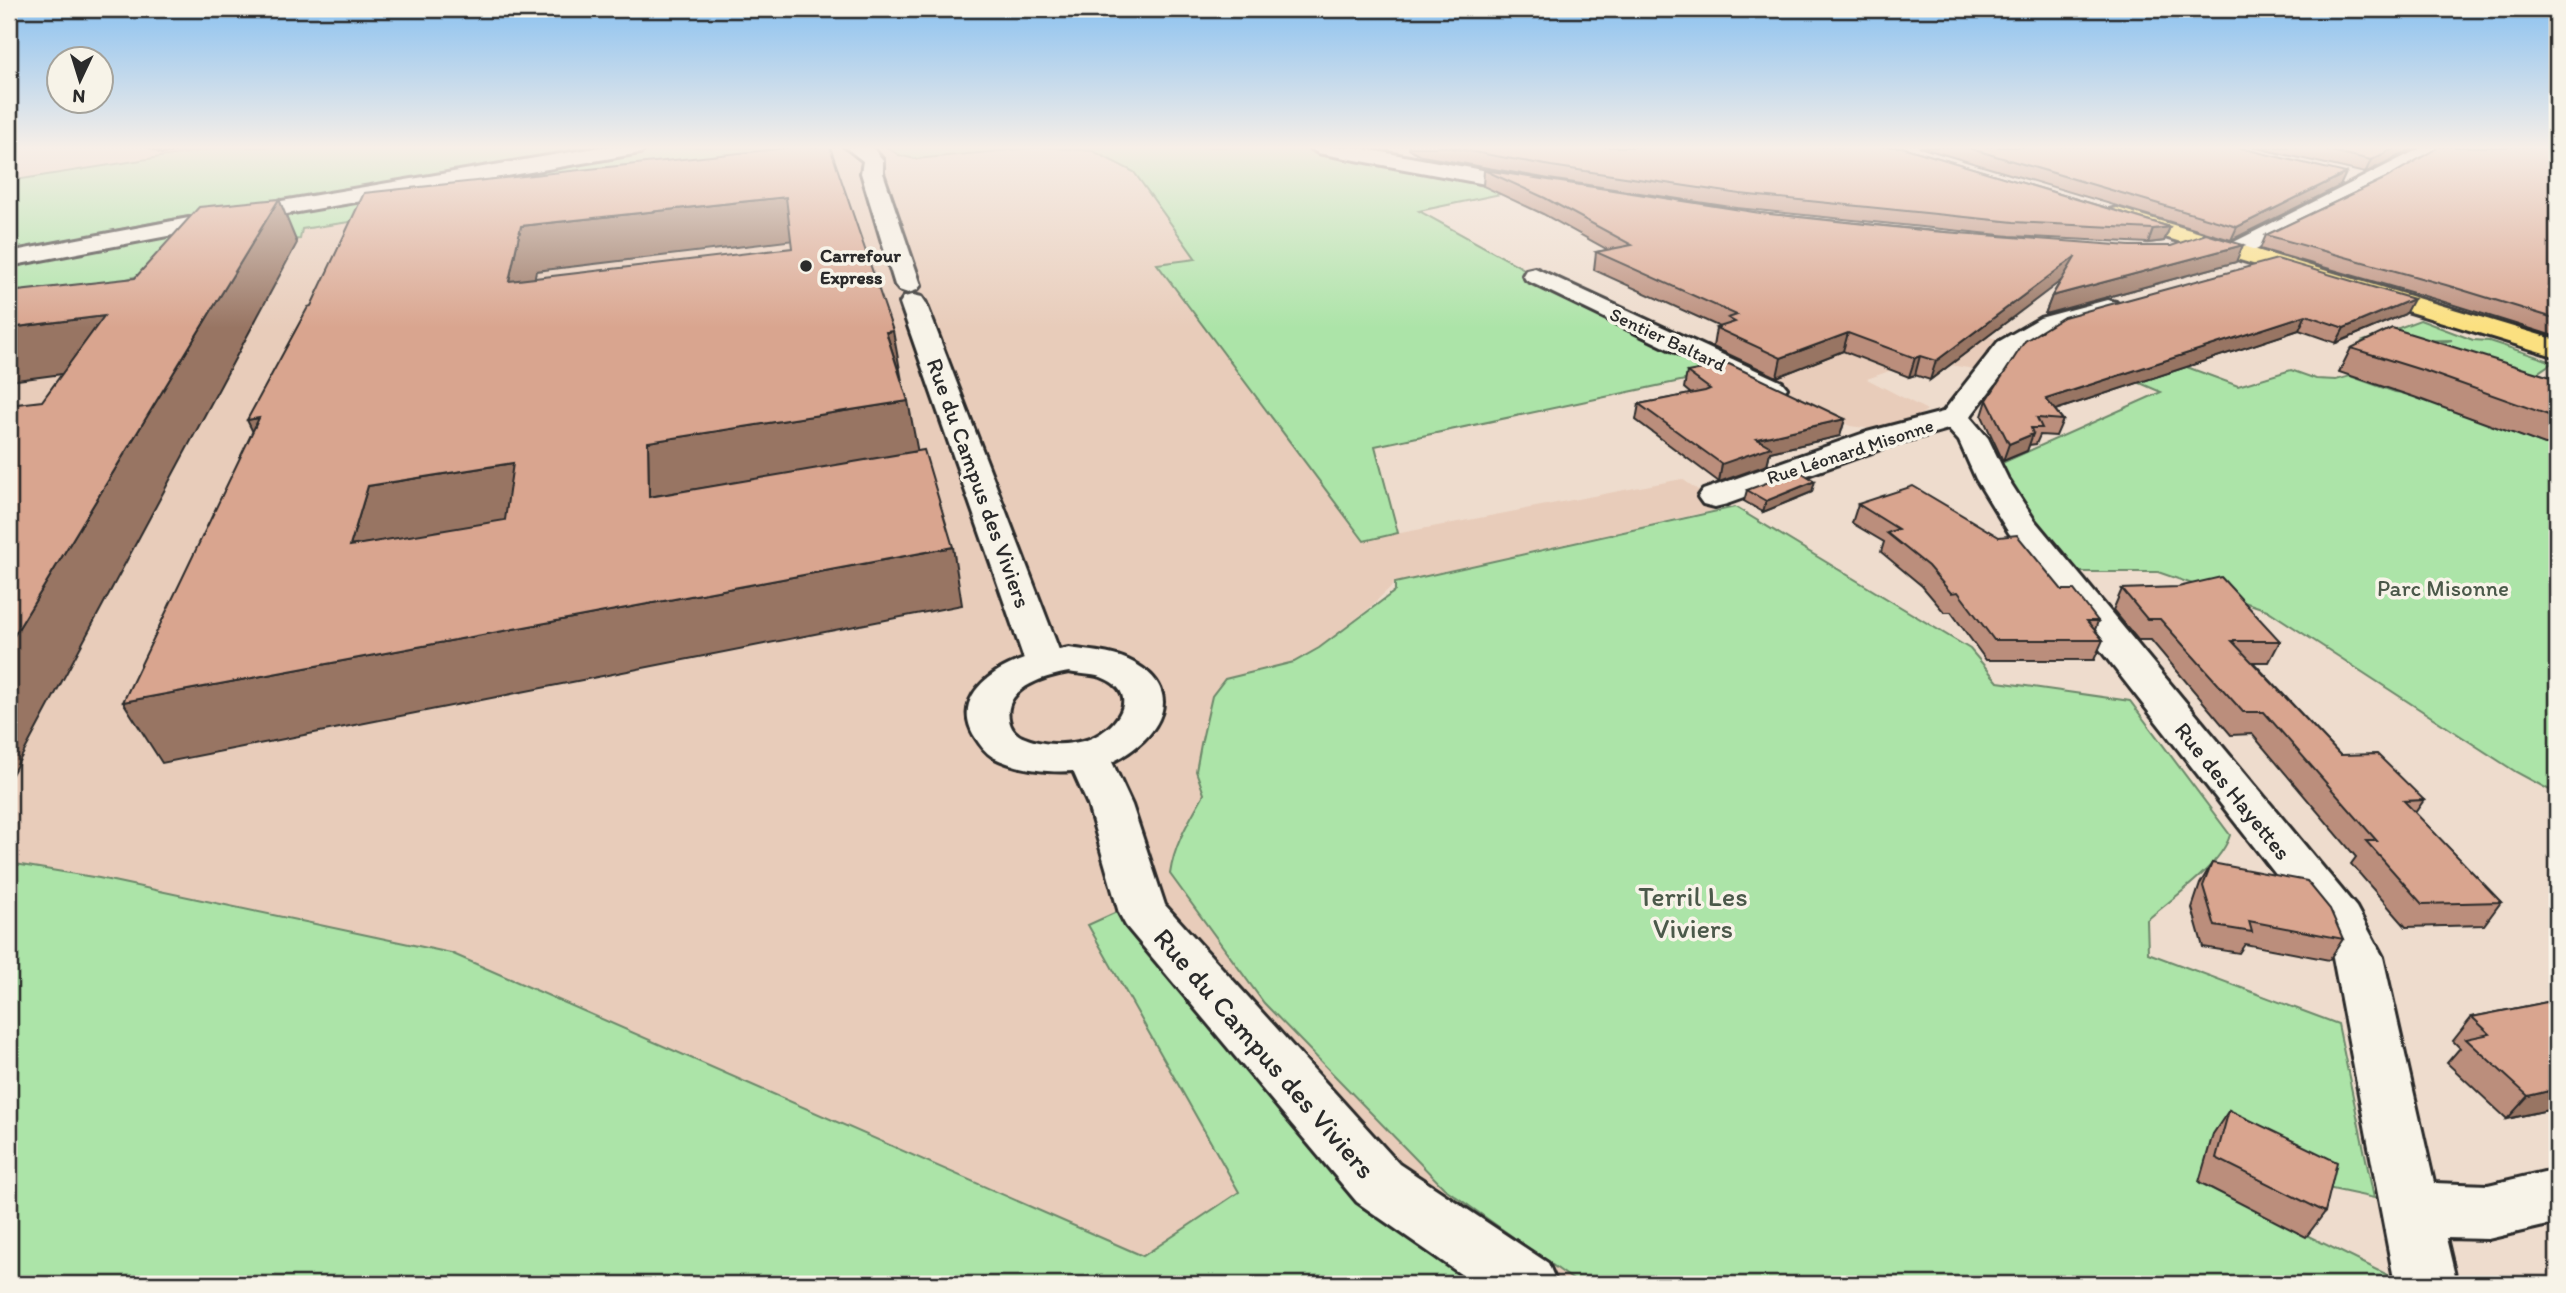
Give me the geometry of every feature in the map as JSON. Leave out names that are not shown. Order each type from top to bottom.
[{"type":"main road","points":[[2097,209],[2201,240],[2232,262]]},
{"type":"main road","points":[[2274,262],[2557,349]]},
{"type":"street","points":[[9,259],[284,207]]},
{"type":"street","name":"Rue du Campus des Viviers","points":[[883,207],[911,294],[1045,663]]},
{"type":"street","points":[[2232,262],[2329,207]]},
{"type":"street","points":[[2164,253],[2201,240]]},
{"type":"street","points":[[2232,262],[2274,262]]},
{"type":"street","name":"Sentier Baltard","points":[[1535,275],[1799,401]]},
{"type":"street","name":"Rue Léonard Misonne","points":[[1715,497],[1878,439],[1954,418],[2008,348],[2049,324],[2138,299]]},
{"type":"street","name":"Rue des Hayettes","points":[[1954,418],[1973,438],[1992,480],[2021,526],[2339,920],[2358,957],[2426,1284]]},
{"type":"street","points":[[1840,421],[1878,439]]},
{"type":"street","points":[[1093,661],[1122,671],[1142,689],[1146,704],[1142,720],[1111,747],[1087,756],[1059,760],[1032,757],[1009,748],[993,735],[987,718],[990,701],[1003,685],[1021,672],[1045,663],[1093,661]]},
{"type":"street","name":"Rue du Campus des Viviers","points":[[1087,756],[1110,805],[1143,913],[1378,1183],[1526,1284]]},
{"type":"street","points":[[2410,1209],[2488,1212],[2557,1196]]},
{"type":"shaded area","points":[[240,207],[1160,207],[1197,259],[1157,265],[1364,540],[1682,479],[1724,508],[1395,583],[1367,610],[1319,648],[1294,662],[1225,679],[1212,696],[1196,771],[1204,794],[1184,829],[1172,859],[1170,874],[1264,1003],[1444,1188],[1579,1284],[9,1284],[9,251]]},
{"type":"shaded area","points":[[1862,294],[1999,340],[1974,369],[1920,360],[1867,379],[1927,410],[1908,424],[1881,430],[1850,426],[1696,348]]},
{"type":"green space","points":[[9,207],[240,207],[172,219],[9,251]]},
{"type":"green space","points":[[321,207],[450,207],[302,229],[300,239],[200,248],[162,268],[137,276],[9,306],[9,266]]},
{"type":"green space","points":[[1159,207],[1437,207],[1419,211],[1535,275],[1727,371],[1375,446],[1398,533],[1364,541],[1157,264],[1196,259]]},
{"type":"green space","points":[[2420,320],[2473,340],[2489,341],[2553,362],[2537,373],[2523,377],[2429,345],[2452,340],[2361,342]]},
{"type":"green space","name":"Parc Misonne","points":[[2176,363],[2238,386],[2291,370],[2316,379],[2336,380],[2350,376],[2395,392],[2412,394],[2545,445],[2557,442],[2557,467],[2551,472],[2557,475],[2557,498],[2554,500],[2557,501],[2557,794],[2516,772],[2267,610],[2158,572],[2072,572],[2005,485],[2002,463],[2161,392],[2133,380]]},
{"type":"green space","name":"Terril Les Viviers","points":[[1735,507],[1970,649],[1998,682],[2130,701],[2230,835],[2225,847],[2206,870],[2147,920],[2148,953],[2338,1024],[2374,1198],[2318,1186],[2213,1135],[2200,1183],[2390,1276],[2392,1284],[1579,1284],[1444,1188],[1264,1003],[1170,874],[1179,842],[1204,794],[1196,771],[1212,696],[1225,679],[1294,662],[1319,648],[1395,591],[1395,583]]},
{"type":"green space","points":[[9,863],[99,878],[451,953],[1143,1256],[1239,1192],[1088,925],[1121,910],[1460,1239],[1536,1284],[9,1284]]},
{"type":"building","points":[[199,207],[274,207],[9,644],[9,405],[42,401],[104,316],[9,328],[9,292],[135,278]]},
{"type":"building","points":[[357,207],[692,207],[521,226],[509,281],[792,248],[787,207],[851,207],[893,331],[886,332],[908,401],[648,442],[649,497],[924,450],[953,547],[123,702],[259,418],[247,420],[308,307],[311,306]],"holes":[[[513,463],[505,520],[350,546],[368,486]]]},
{"type":"building","points":[[1562,207],[1724,207],[1931,231],[2130,246],[2171,246],[2206,234],[2243,245],[2052,296],[2076,256],[1936,361],[1920,356],[1915,358],[1848,333],[1781,358],[1716,328],[1735,322],[1728,318],[1737,315],[1596,252],[1632,245]]},
{"type":"building","points":[[1871,207],[2104,207],[2170,227],[2153,229],[2014,222]]},
{"type":"building","points":[[2170,207],[2277,207],[2237,227]]},
{"type":"building","points":[[2324,207],[2557,207],[2557,319],[2446,285],[2266,235]]},
{"type":"building","points":[[2277,259],[2413,299],[2344,328],[2306,315],[2046,399],[2063,420],[2037,418],[2042,428],[2031,428],[2033,434],[2009,444],[1987,400],[2025,341],[2064,317]]},
{"type":"building","points":[[2392,328],[2557,379],[2557,418],[2351,348]]},
{"type":"building","points":[[1729,364],[1845,419],[1757,439],[1771,447],[1722,464],[1639,404],[1710,389],[1687,372]]},
{"type":"building","points":[[1799,471],[1815,481],[1766,501],[1747,490]]},
{"type":"building","points":[[1913,486],[1999,537],[2017,535],[2062,590],[2074,590],[2098,621],[2087,621],[2103,640],[1994,640],[1958,592],[1951,593],[1928,566],[1887,533],[1898,529],[1858,504]]},
{"type":"building","points":[[2221,577],[2280,641],[2232,641],[2340,755],[2377,754],[2424,800],[2404,801],[2501,902],[2422,904],[2366,841],[2377,841],[2264,712],[2243,712],[2160,619],[2147,619],[2122,589],[2178,587]]},
{"type":"building","points":[[2212,863],[2307,881],[2330,909],[2343,939],[2249,921],[2252,932],[2215,926],[2203,886]]},
{"type":"building","points":[[2557,1000],[2557,1089],[2528,1096],[2466,1039],[2490,1034],[2472,1017]]},
{"type":"building","points":[[2229,1110],[2337,1162],[2325,1212],[2216,1158]]},
{"type":"place","name":"Carrefour Express","points":[[806,266]]}]
